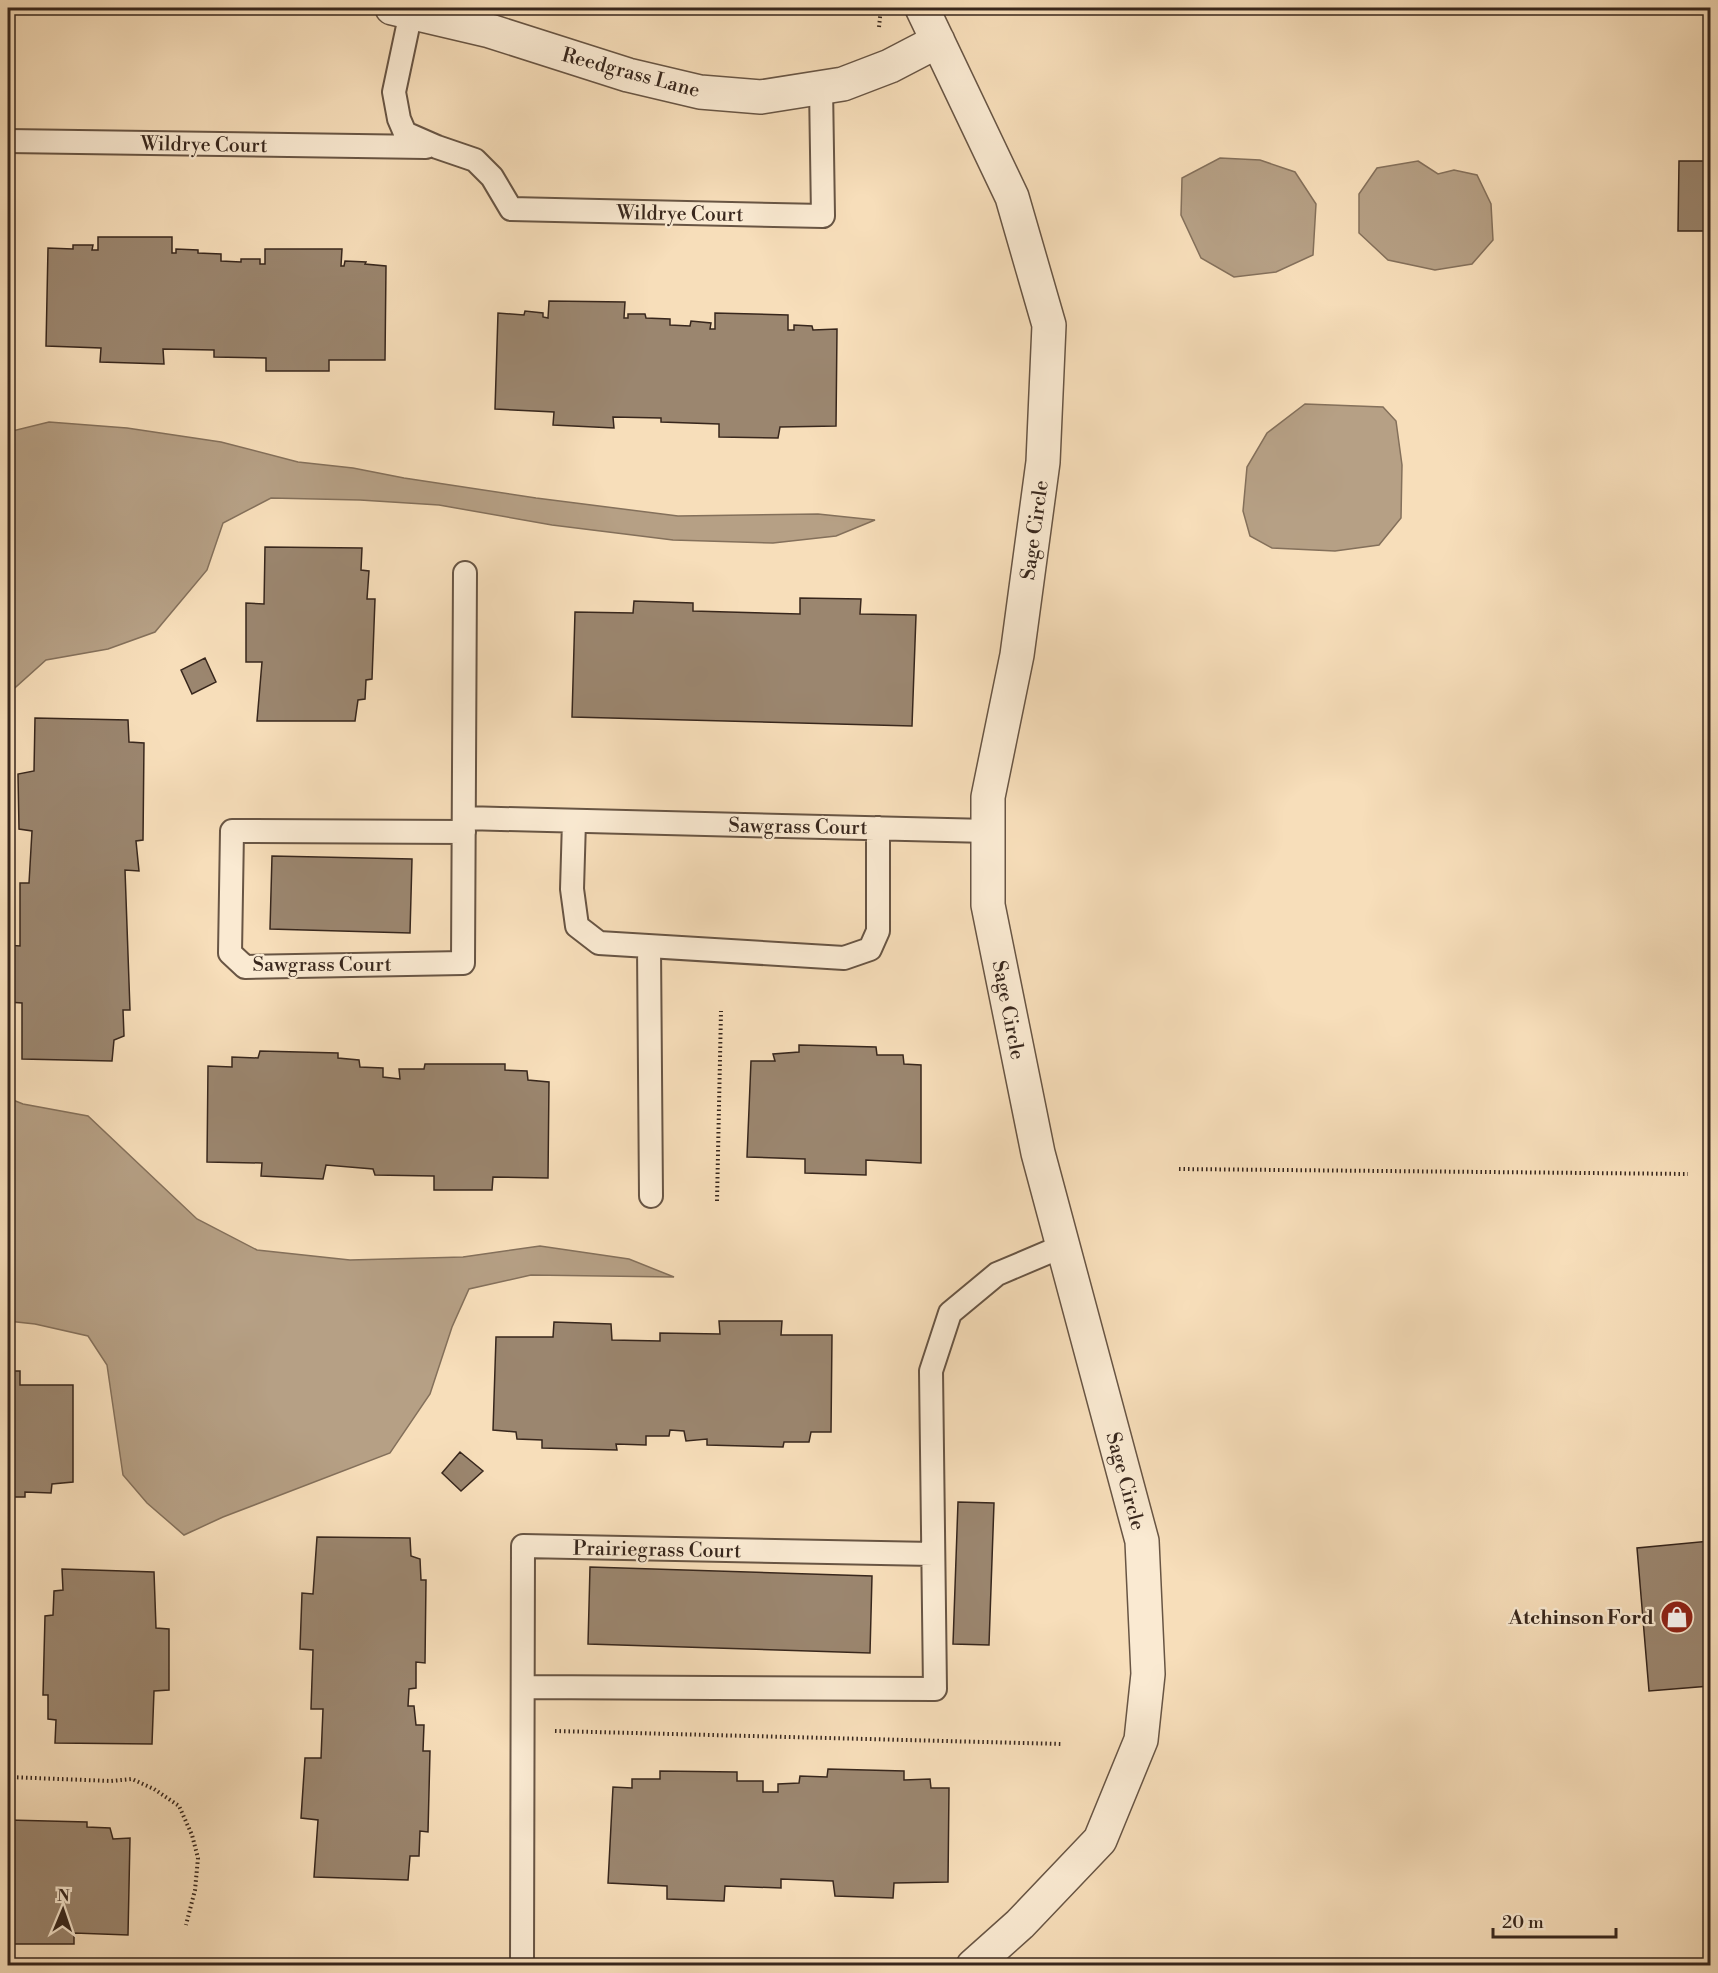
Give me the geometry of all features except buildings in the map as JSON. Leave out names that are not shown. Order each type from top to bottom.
[{"type":"street","name":"Sage Circle","points":[[922,8],[1012,197],[1049,325],[1043,462],[1017,655],[988,796],[988,905],[1038,1153],[1142,1541],[1148,1674],[1141,1740],[1100,1840],[1020,1924],[973,1965]]},
{"type":"street","name":"Reedgrass Lane","points":[[402,10],[490,31],[628,75],[700,92],[761,97],[843,84],[890,66],[938,42]]},
{"type":"lane","name":"Wildrye Court","points":[[402,10],[394,92],[405,133],[475,160],[492,177],[511,209],[823,216],[821,87]]},
{"type":"lane","name":"Wildrye Court","points":[[8,141],[437,147]]},
{"type":"lane","name":"Sawgrass Court","points":[[465,573],[464,825],[463,963],[245,966],[230,953],[232,831],[464,825],[574,821],[988,831]]},
{"type":"lane","name":"Sawgrass Court","points":[[574,821],[572,889],[578,926],[599,944],[844,958],[870,949],[878,931],[878,828]]},
{"type":"lane","points":[[649,947],[651,1196]]},
{"type":"lane","points":[[523,1687],[935,1689],[931,1371],[950,1313],[997,1275],[1063,1246]]},
{"type":"lane","name":"Prairiegrass Court","points":[[522,1965],[523,1546],[933,1554]]},
{"type":"path","points":[[717,1201],[721,1011]]},
{"type":"path","points":[[1179,1169],[1688,1174]]},
{"type":"path","points":[[554,1731],[1062,1744]]},
{"type":"path","points":[[8,1777],[111,1781],[132,1779],[154,1789],[179,1806],[192,1835],[198,1858],[195,1890],[186,1924]]},
{"type":"shaded area","points":[[1220,158],[1260,160],[1295,172],[1316,204],[1313,255],[1276,272],[1234,277],[1201,258],[1181,215],[1182,178]]},
{"type":"shaded area","points":[[1418,161],[1438,174],[1454,170],[1477,175],[1491,204],[1493,240],[1472,264],[1435,270],[1388,260],[1359,233],[1359,194],[1377,168]]},
{"type":"shaded area","points":[[1305,404],[1383,407],[1396,421],[1402,465],[1401,518],[1379,545],[1335,551],[1272,548],[1250,536],[1243,511],[1247,467],[1267,433]]},
{"type":"shaded area","points":[[49,422],[127,428],[221,442],[298,462],[353,468],[536,498],[678,516],[818,514],[875,520],[836,536],[773,543],[673,540],[552,525],[439,505],[271,498],[223,523],[207,570],[155,632],[108,649],[46,660],[8,694],[8,432]]},
{"type":"shaded area","points":[[8,1098],[23,1104],[88,1116],[197,1219],[257,1250],[350,1260],[463,1257],[540,1246],[629,1259],[674,1277],[531,1275],[469,1289],[452,1327],[430,1394],[390,1453],[223,1517],[184,1535],[147,1503],[123,1475],[107,1365],[88,1336],[35,1324],[8,1321]]},
{"type":"place","name":"Atchinson Ford","points":[[1677,1617]]}]
